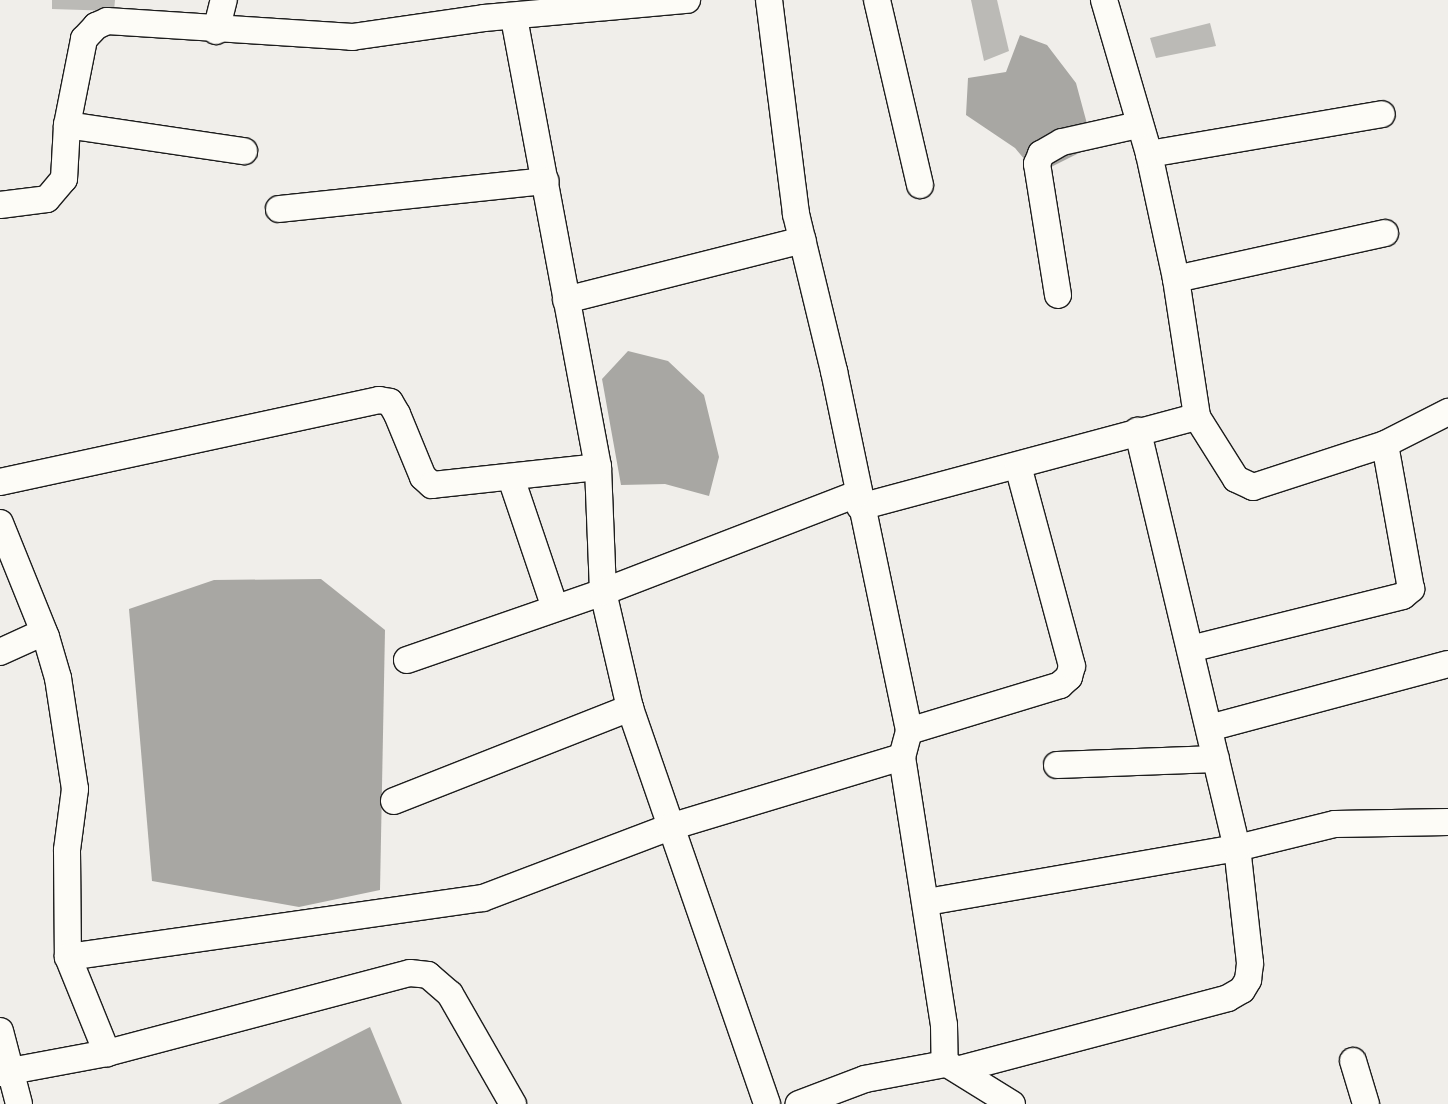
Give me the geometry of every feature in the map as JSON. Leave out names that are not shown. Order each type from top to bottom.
[{"type":"street","points":[[216,31],[224,0]]},
{"type":"street","points":[[0,205],[35,202],[57,191],[64,179],[67,126],[84,39],[96,26],[120,21],[216,31],[359,37],[484,9],[514,18],[687,0]]},
{"type":"street","points":[[769,0],[792,192],[834,370],[858,501],[909,731],[902,757],[952,1067],[1012,1104]]},
{"type":"street","points":[[877,0],[920,185]]},
{"type":"street","points":[[1104,0],[1138,125],[1149,154],[1176,280],[1197,417],[1236,479],[1253,487],[1385,444],[1448,412]]},
{"type":"street","points":[[514,18],[598,467],[603,592],[630,708],[767,1104]]},
{"type":"street","points":[[1149,154],[1382,114]]},
{"type":"street","points":[[1058,295],[1037,164],[1041,154],[1062,142],[1138,125]]},
{"type":"street","points":[[67,126],[244,151]]},
{"type":"street","points":[[279,209],[546,181]]},
{"type":"street","points":[[1176,280],[1385,233]]},
{"type":"street","points":[[566,300],[803,240]]},
{"type":"street","points":[[0,482],[379,400],[390,402],[397,414],[423,477],[432,485],[511,478],[598,467]]},
{"type":"street","points":[[406,660],[858,501],[1018,466],[1138,431],[1197,417]]},
{"type":"street","points":[[799,1104],[865,1079],[952,1067],[1228,998],[1242,990],[1250,963],[1238,848],[1138,431]]},
{"type":"street","points":[[1190,649],[1403,596],[1411,589],[1385,444]]},
{"type":"street","points":[[909,731],[1060,684],[1069,677],[1072,666],[1018,466]]},
{"type":"street","points":[[511,478],[555,608]]},
{"type":"street","points":[[0,523],[44,632],[58,678],[75,789],[67,850],[68,957],[107,1053]]},
{"type":"street","points":[[0,652],[44,632]]},
{"type":"street","points":[[1209,728],[1448,664]]},
{"type":"street","points":[[394,801],[630,708]]},
{"type":"street","points":[[68,957],[474,900],[532,882],[670,827],[902,757]]},
{"type":"street","points":[[1057,765],[1216,760]]},
{"type":"street","points":[[926,902],[1238,848],[1335,824],[1446,829]]},
{"type":"street","points":[[5,1072],[107,1053],[410,973],[428,974],[450,994],[513,1104]]},
{"type":"street","points":[[0,1031],[5,1072],[19,1104]]},
{"type":"street","points":[[1352,1061],[1366,1104]]},
{"type":"shaded area","points":[[1020,35],[1047,45],[1076,83],[1093,146],[1037,174],[1015,148],[966,115],[968,78],[1006,72]]},
{"type":"shaded area","points":[[628,351],[668,361],[704,395],[719,457],[709,496],[665,484],[621,485],[602,379]]},
{"type":"shaded area","points":[[321,579],[385,630],[380,890],[299,907],[152,881],[129,609],[214,580]]},
{"type":"shaded area","points":[[370,1027],[402,1104],[218,1104]]},
{"type":"building","points":[[52,0],[115,0],[114,11],[52,9]]},
{"type":"building","points":[[971,0],[997,0],[1009,51],[984,61]]},
{"type":"building","points":[[1210,23],[1216,46],[1156,58],[1150,38]]}]
